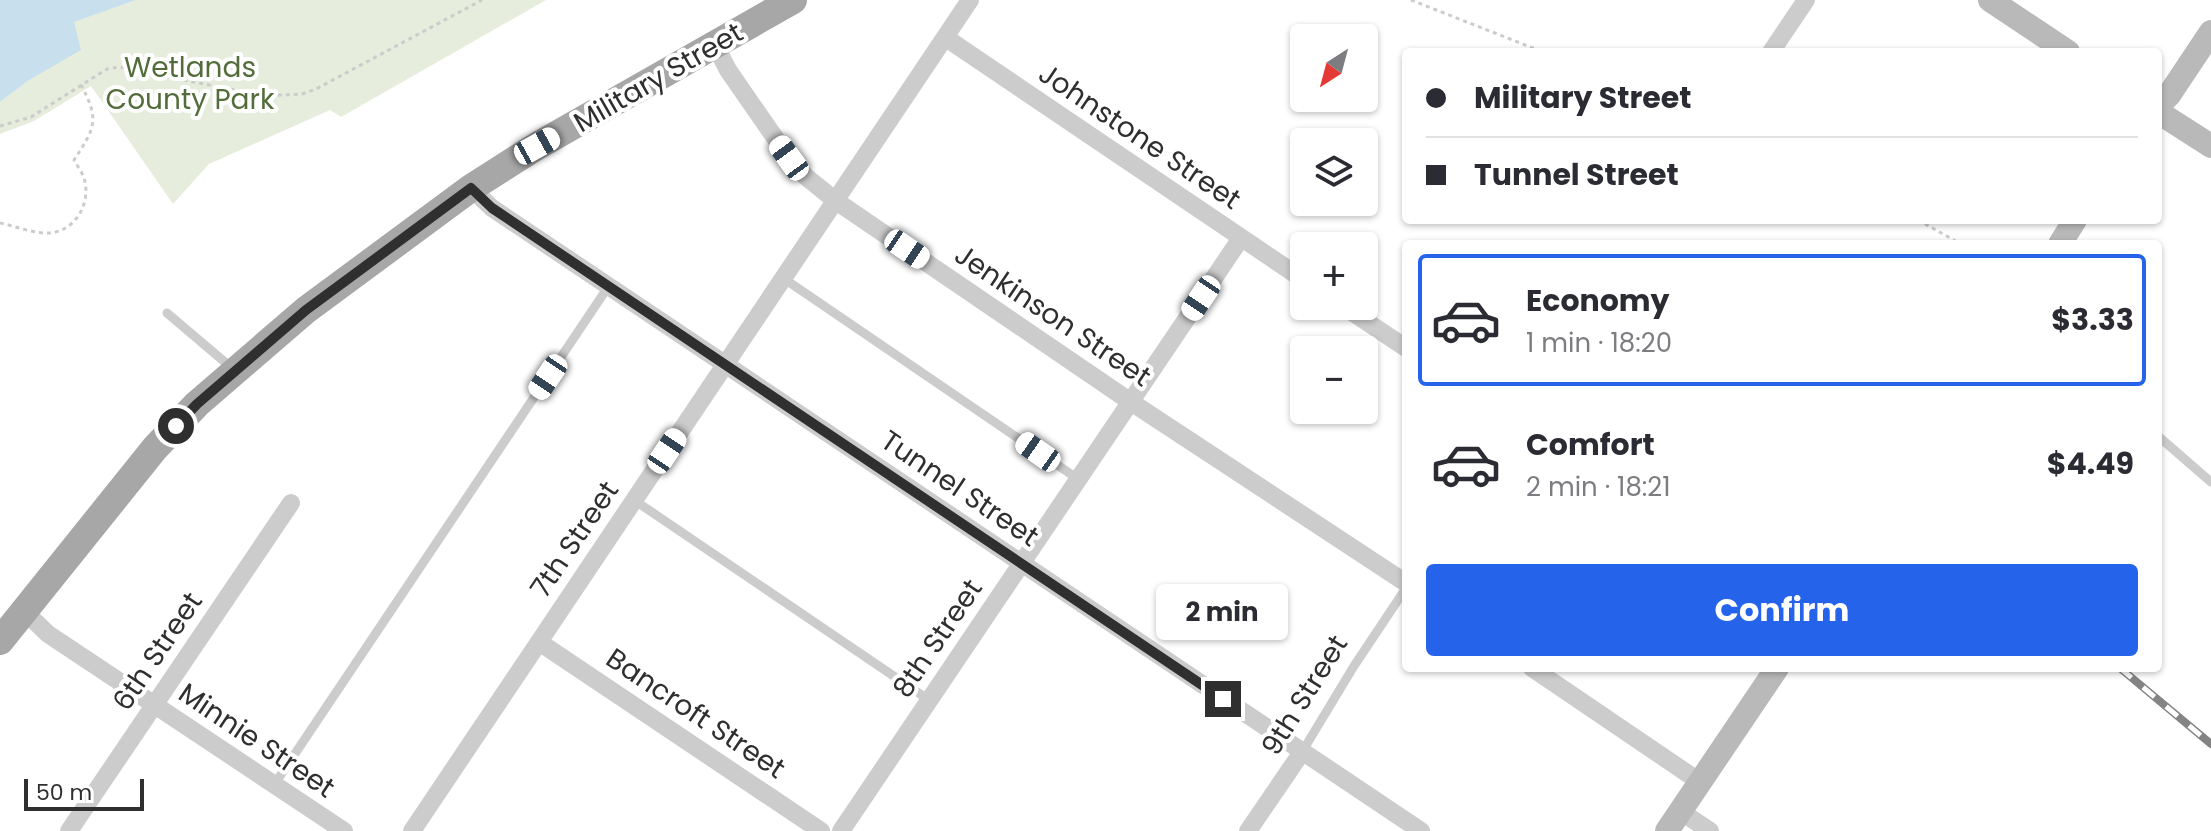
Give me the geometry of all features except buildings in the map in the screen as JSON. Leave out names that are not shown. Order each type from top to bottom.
[{"type":"main road","name":"Military Street","points":[[0,641],[155,448],[197,404],[306,310],[471,188],[537,146],[793,0]]},
{"type":"street","name":"7th Street","points":[[412,831],[970,0]]},
{"type":"street","points":[[1774,48],[1806,0]]},
{"type":"street","points":[[1990,0],[2062,48]]},
{"type":"street","points":[[2162,102],[2211,32]]},
{"type":"street","name":"Johnstone Street","points":[[946,38],[1290,271]]},
{"type":"street","name":"Jenkinson Street","points":[[715,45],[728,70],[789,158],[805,176],[836,201],[1402,582]]},
{"type":"street","points":[[2162,115],[2211,146]]},
{"type":"street","name":"Tunnel Street","points":[[471,188],[490,207],[608,287],[1421,831]]},
{"type":"street","name":"8th Street","points":[[841,831],[1241,238]]},
{"type":"street","points":[[1364,320],[1402,345]]},
{"type":"street","name":"6th Street","points":[[69,831],[291,503]]},
{"type":"street","name":"Minnie Street","points":[[23,610],[48,634],[344,831]]},
{"type":"street","name":"Bancroft Street","points":[[539,642],[821,831]]},
{"type":"street","points":[[1538,672],[1700,782]]},
{"type":"street","points":[[1710,831],[1674,821],[1774,672]]},
{"type":"street","name":"9th Street","points":[[1248,831],[1302,752]]},
{"type":"lane","points":[[783,278],[1078,479]]},
{"type":"lane","points":[[274,785],[608,287]]},
{"type":"lane","points":[[167,313],[236,371]]},
{"type":"lane","points":[[2162,439],[2211,482]]},
{"type":"lane","points":[[634,500],[929,700]]},
{"type":"lane","name":"9th Street","points":[[1302,752],[1402,591]]},
{"type":"path","points":[[0,126],[31,117],[107,69],[119,67],[264,96],[302,94],[482,0]]},
{"type":"path","points":[[1411,0],[1533,48]]},
{"type":"path","points":[[0,223],[46,233],[62,231],[81,212],[86,196],[85,180],[74,160],[90,136],[94,116],[81,85]]},
{"type":"path","points":[[1925,224],[1954,240]]},
{"type":"green space","name":"Wetlands County Park","points":[[136,0],[546,0],[341,117],[330,110],[209,164],[173,204],[91,86],[34,121],[0,134],[0,102],[29,80],[73,22]]},
{"type":"water","points":[[0,0],[136,0],[74,22],[81,50],[29,80],[0,102]]},
{"type":"railway","points":[[2125,672],[2211,744]]},
{"type":"route","points":[[176,426],[197,404],[306,310],[471,188],[492,208],[1223,699]]}]
